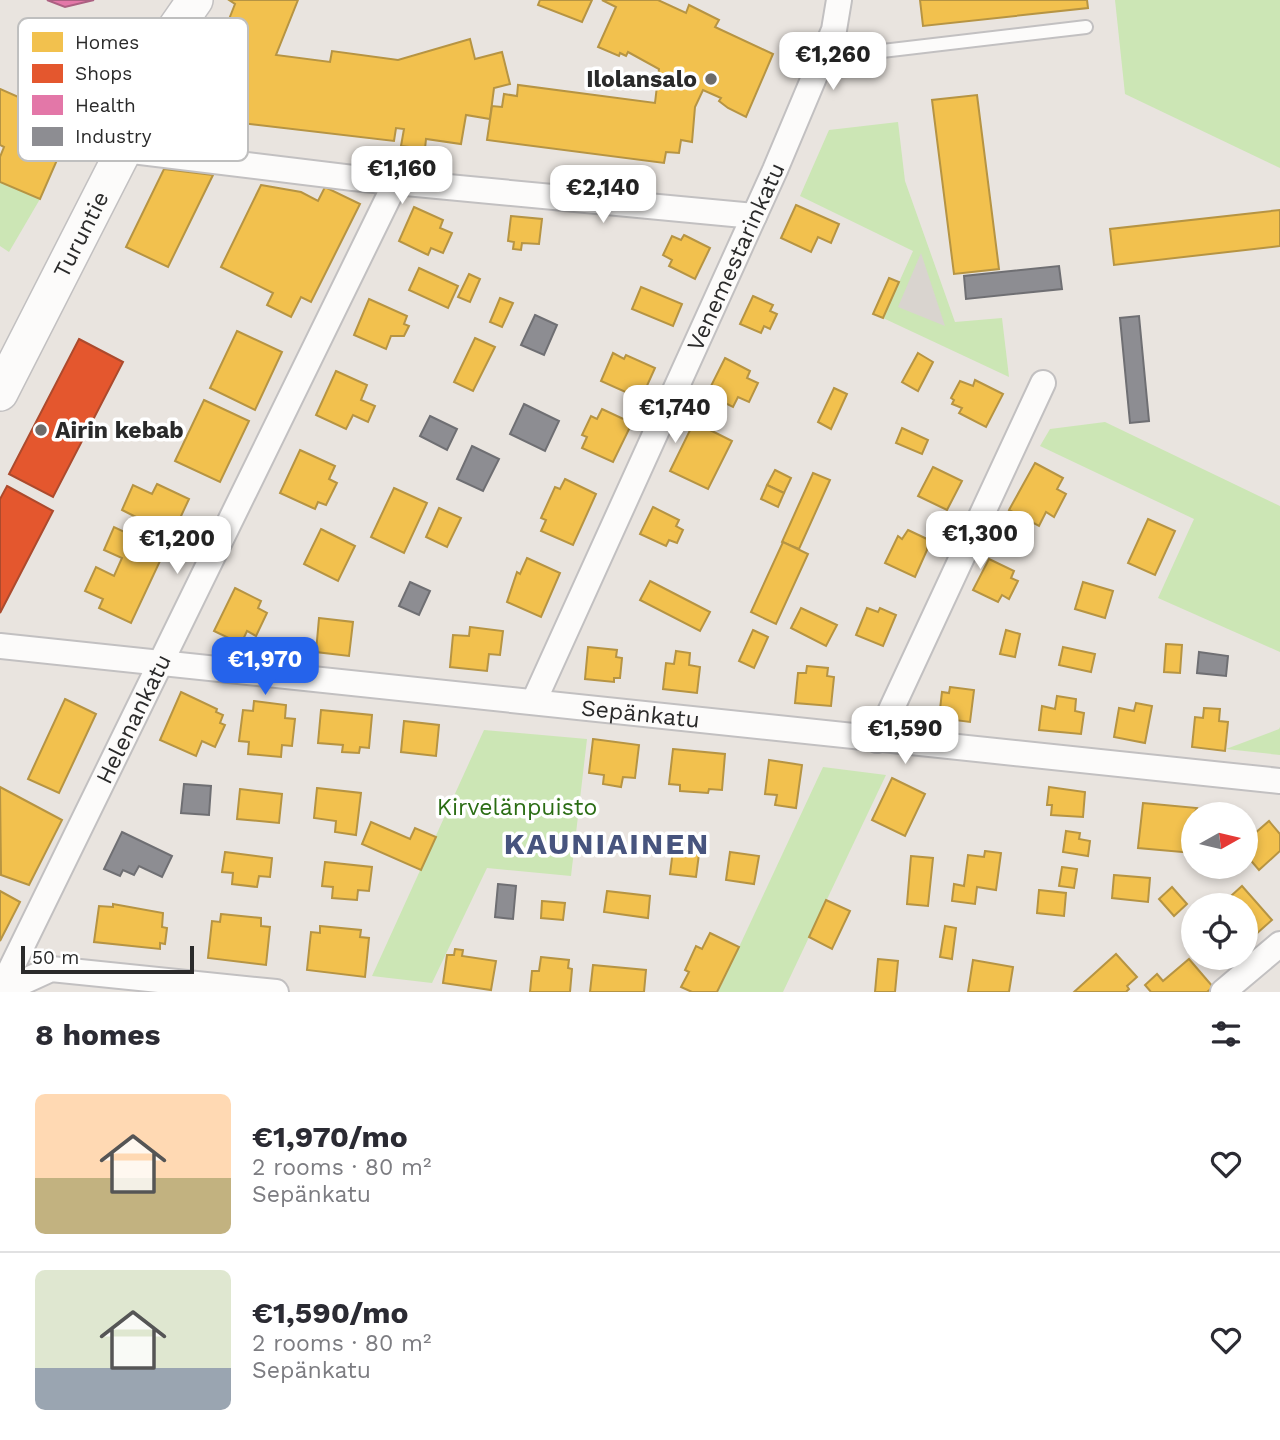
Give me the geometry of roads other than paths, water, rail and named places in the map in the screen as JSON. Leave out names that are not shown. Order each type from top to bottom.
[{"type":"main road","name":"Turuntie","points":[[174,16],[195,0]]},
{"type":"main road","name":"Turuntie","points":[[0,394],[118,161]]},
{"type":"street","name":"Venemestarinkatu","points":[[534,701],[754,216],[834,30],[839,0]]},
{"type":"street","points":[[218,161],[396,182],[754,216]]},
{"type":"street","name":"Helenankatu","points":[[1,991],[396,182]]},
{"type":"street","points":[[877,740],[1043,383]]},
{"type":"street","name":"Sepänkatu","points":[[0,646],[534,701],[877,740],[1280,780]]},
{"type":"street","points":[[1223,992],[1280,944]]},
{"type":"street","points":[[1,991],[51,969],[276,992]]},
{"type":"lane","points":[[822,58],[1086,27]]},
{"type":"place","name":"Ilolansalo","points":[[711,79]]},
{"type":"place","name":"Airin kebab","points":[[41,430]]},
{"type":"district","name":"KAUNIAINEN","points":[[607,844]]},
{"type":"park label","name":"Kirvelänpuisto","points":[[517,807]]}]
